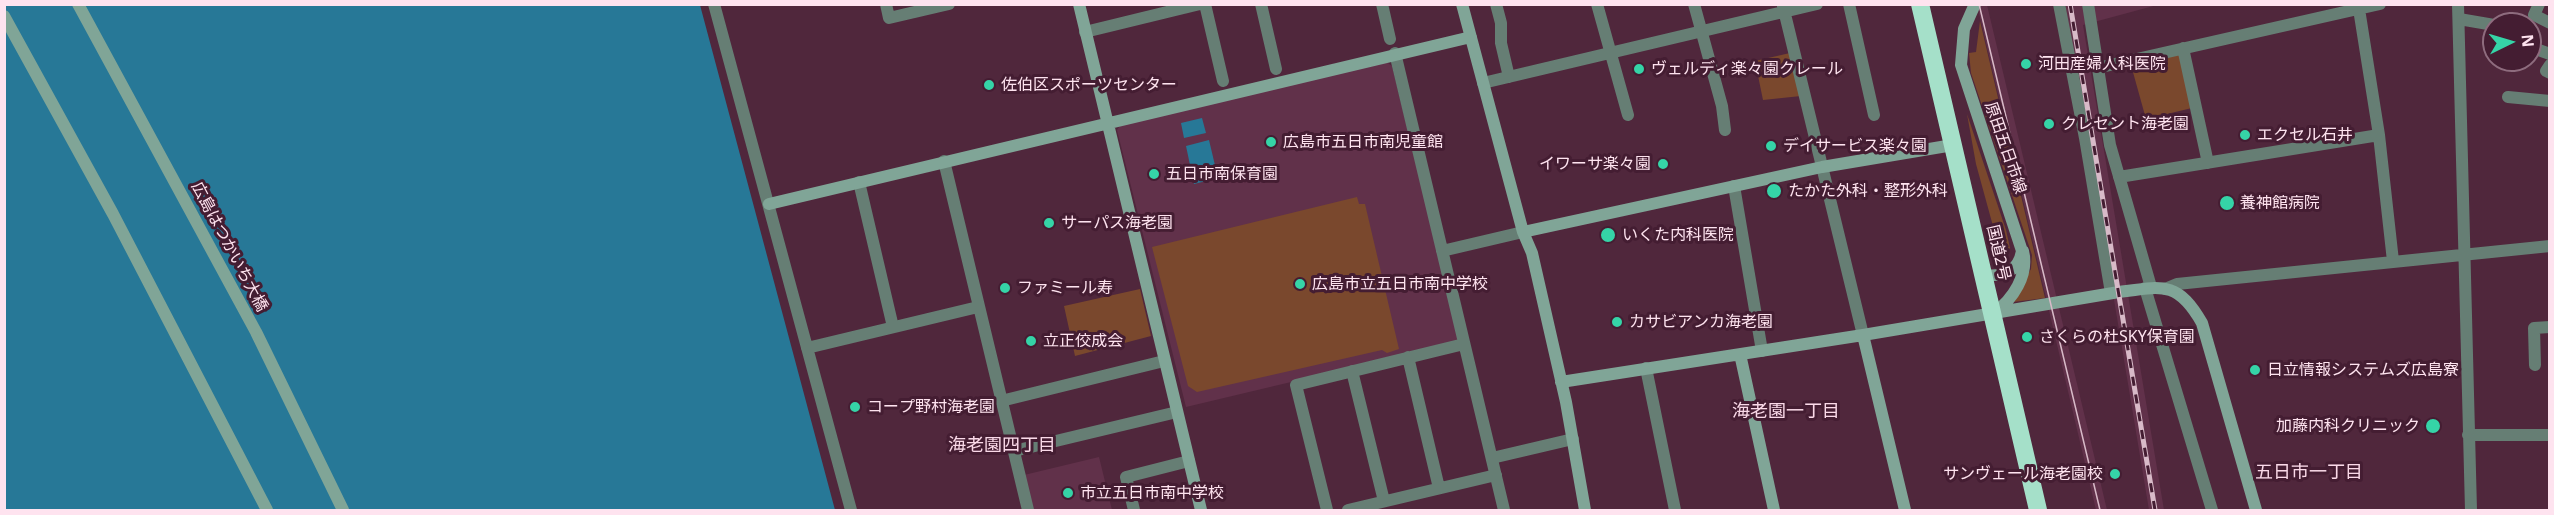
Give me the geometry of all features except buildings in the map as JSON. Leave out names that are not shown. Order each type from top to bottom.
[{"type":"highway","name":"国道2号","points":[[1920,4],[2038,510]]},
{"type":"street","name":"広島はつかいち大橋","points":[[78,4],[251,322],[343,510]]},
{"type":"street","points":[[714,4],[851,510]]},
{"type":"street","points":[[886,4],[889,18],[949,4]]},
{"type":"street","points":[[1079,4],[1200,510]]},
{"type":"street","points":[[1085,32],[1200,4]]},
{"type":"street","points":[[1205,4],[1223,81]]},
{"type":"street","points":[[1261,4],[1276,69]]},
{"type":"street","points":[[1382,4],[1390,39]]},
{"type":"street","points":[[1462,4],[1522,232],[1532,253],[1573,439],[1585,510]]},
{"type":"street","points":[[1496,4],[1501,23],[1501,43],[1509,77]]},
{"type":"street","points":[[1597,4],[1628,116]]},
{"type":"street","points":[[1694,4],[1722,106],[1725,130]]},
{"type":"street","points":[[1483,82],[1702,33],[1784,8],[1817,4]]},
{"type":"street","points":[[1849,4],[1874,114]]},
{"type":"street","name":"原田五日市線","points":[[1975,4],[1964,30],[1961,65],[2025,261],[2023,277],[1993,314]]},
{"type":"street","points":[[2059,4],[2085,138],[2111,293]]},
{"type":"street","points":[[2088,4],[2110,145],[2211,510]]},
{"type":"street","points":[[2097,68],[2380,4]]},
{"type":"street","points":[[2458,4],[2471,510]]},
{"type":"street","points":[[2539,4],[2534,15],[2550,23]]},
{"type":"street","points":[[1784,8],[1905,510]]},
{"type":"street","points":[[2359,9],[2379,135],[2393,261]]},
{"type":"street","points":[[4,16],[119,225],[267,510]]},
{"type":"street","points":[[2459,20],[2482,23]]},
{"type":"street","points":[[769,204],[1470,36]]},
{"type":"street","points":[[2184,48],[2208,162]]},
{"type":"street","points":[[1395,53],[1504,510]]},
{"type":"street","points":[[2550,65],[2547,71],[2550,73]]},
{"type":"street","points":[[2508,98],[2550,101]]},
{"type":"street","points":[[2119,177],[2379,135]]},
{"type":"street","points":[[1442,251],[1822,167],[1953,145]]},
{"type":"street","points":[[944,162],[1028,510]]},
{"type":"street","points":[[859,182],[893,327]]},
{"type":"street","points":[[1734,186],[1762,351]]},
{"type":"street","points":[[1984,275],[2002,276],[2010,272],[2020,259],[2020,243]]},
{"type":"street","points":[[2165,289],[2177,284],[2550,246]]},
{"type":"street","points":[[1561,382],[1993,314],[2111,293],[2148,288],[2165,289],[2186,298],[2202,323],[2253,510]]},
{"type":"street","points":[[807,348],[978,307]]},
{"type":"street","points":[[2535,365],[2534,328],[2550,327]]},
{"type":"street","points":[[1327,510],[1296,385],[1464,344]]},
{"type":"street","points":[[1740,354],[1774,510]]},
{"type":"street","points":[[1408,357],[1439,488]]},
{"type":"street","points":[[1001,401],[1164,361]]},
{"type":"street","points":[[1646,368],[1675,510]]},
{"type":"street","points":[[1352,371],[1384,501]]},
{"type":"street","points":[[1014,451],[1177,412]]},
{"type":"street","points":[[2468,435],[2550,435]]},
{"type":"street","points":[[1492,458],[1573,439]]},
{"type":"street","points":[[1134,510],[1126,477],[1189,461]]},
{"type":"street","points":[[1348,510],[1496,475]]},
{"type":"shaded area","points":[[1977,5],[1987,5],[2107,510],[2096,510]]},
{"type":"shaded area","points":[[2065,5],[2157,5],[2083,25],[2164,510],[2149,510]]},
{"type":"shaded area","points":[[1980,21],[2045,298],[2013,302],[2031,269],[2032,255],[1971,73],[1969,53],[1976,52]]},
{"type":"shaded area","points":[[1790,53],[1801,96],[1763,100],[1755,61]]},
{"type":"shaded area","points":[[2180,54],[2192,108],[2146,119],[2131,65]]},
{"type":"shaded area","name":"広島市立五日市南中学校","points":[[1385,61],[1392,66],[1459,338],[1455,343],[1186,407],[1117,130],[1121,124]]},
{"type":"shaded area","points":[[1967,114],[2006,230],[2010,248],[2003,255],[1994,251],[1999,248],[1976,164]]},
{"type":"shaded area","points":[[1357,197],[1359,204],[1365,204],[1399,349],[1387,353],[1382,350],[1197,392],[1188,386],[1152,247]]},
{"type":"shaded area","points":[[1140,289],[1151,336],[1075,356],[1064,306]]},
{"type":"shaded area","name":"市立五日市南中学校","points":[[1099,457],[1112,510],[1033,510],[1024,475]]},
{"type":"water","points":[[4,5],[700,5],[835,510],[5,510]]},
{"type":"water","points":[[1202,118],[1206,133],[1184,138],[1181,123]]},
{"type":"water","points":[[1209,140],[1218,178],[1194,184],[1186,146]]},
{"type":"tram line","points":[[1979,4],[2100,510]]},
{"type":"railway","points":[[2070,4],[2155,510]]},
{"type":"place","name":"河田産婦人科医院","points":[[2026,64]]},
{"type":"place","name":"ヴェルディ楽々園クレール","points":[[1639,69]]},
{"type":"place","name":"佐伯区スポーツセンター","points":[[989,85]]},
{"type":"place","name":"クレセント海老園","points":[[2049,124]]},
{"type":"place","name":"エクセル石井","points":[[2245,135]]},
{"type":"place","name":"広島市五日市南児童館","points":[[1271,142]]},
{"type":"place","name":"デイサービス楽々園","points":[[1771,146]]},
{"type":"place","name":"イワーサ楽々園","points":[[1663,164]]},
{"type":"place","name":"五日市南保育園","points":[[1154,174]]},
{"type":"place","name":"たかた外科・整形外科","points":[[1774,191]]},
{"type":"place","name":"養神館病院","points":[[2227,203]]},
{"type":"place","name":"サーパス海老園","points":[[1049,223]]},
{"type":"place","name":"いくた内科医院","points":[[1608,235]]},
{"type":"place","name":"広島市立五日市南中学校","points":[[1300,284]]},
{"type":"place","name":"ファミール寿","points":[[1005,288]]},
{"type":"place","name":"カサビアンカ海老園","points":[[1617,322]]},
{"type":"place","name":"さくらの杜SKY保育園","points":[[2027,337]]},
{"type":"place","name":"立正佼成会","points":[[1031,341]]},
{"type":"place","name":"日立情報システムズ広島寮","points":[[2255,370]]},
{"type":"place","name":"コープ野村海老園","points":[[855,407]]},
{"type":"place","name":"加藤内科クリニック","points":[[2433,426]]},
{"type":"place","name":"サンヴェール海老園校","points":[[2115,474]]},
{"type":"place","name":"市立五日市南中学校","points":[[1068,493]]},
{"type":"district","name":"海老園一丁目","points":[[1786,412]]},
{"type":"district","name":"海老園四丁目","points":[[1002,446]]},
{"type":"district","name":"五日市一丁目","points":[[2309,473]]}]
